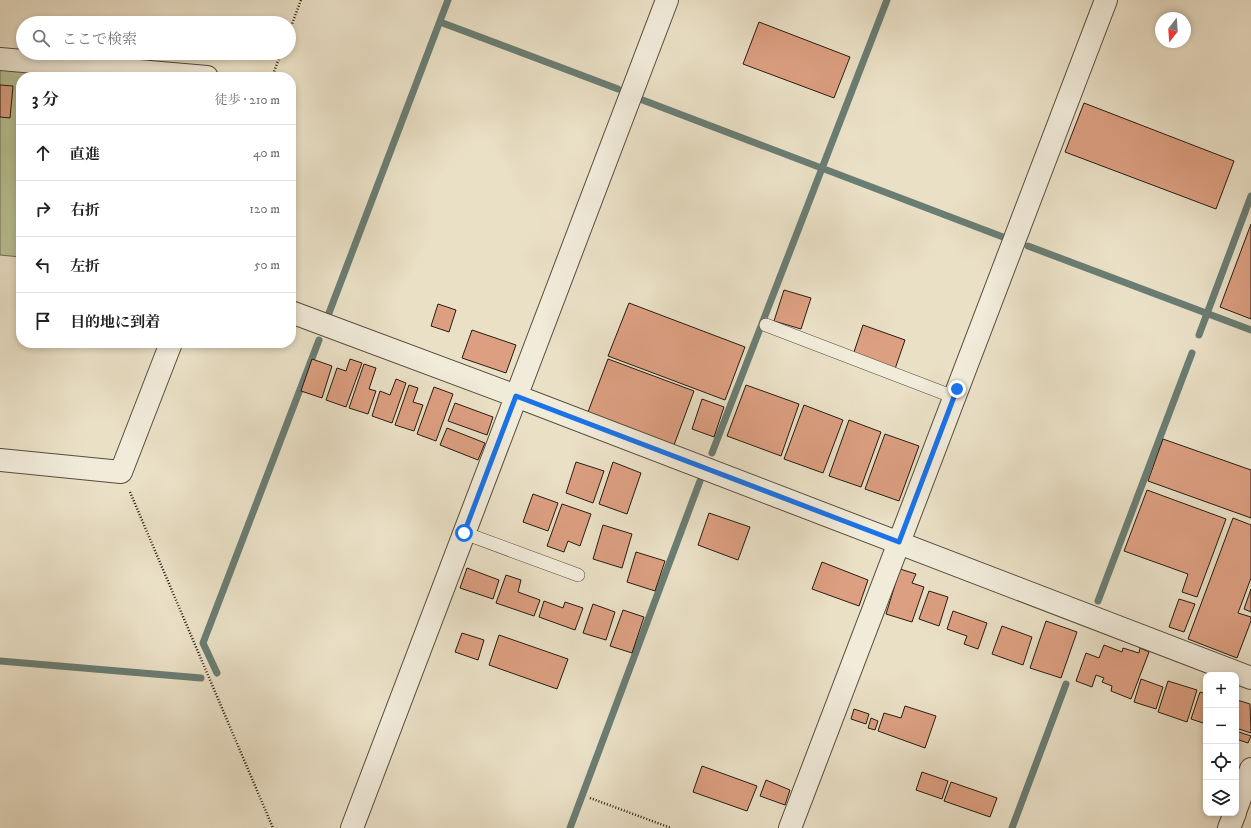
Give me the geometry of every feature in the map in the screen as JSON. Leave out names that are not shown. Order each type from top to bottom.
[{"type":"street","points":[[352,828],[667,0]]},
{"type":"street","points":[[790,828],[1106,0]]},
{"type":"street","points":[[0,59],[150,72]]},
{"type":"street","points":[[296,314],[899,542],[1251,678]]},
{"type":"street","points":[[0,460],[121,472],[168,348]]},
{"type":"street","points":[[1239,801],[1250,773]]},
{"type":"street","points":[[1229,828],[1233,816]]},
{"type":"lane","points":[[766,325],[954,396]]},
{"type":"lane","points":[[464,533],[578,575]]},
{"type":"path","points":[[295,16],[301,0]]},
{"type":"path","points":[[274,72],[278,60]]},
{"type":"path","points":[[121,472],[272,828]]},
{"type":"path","points":[[590,798],[671,828]]},
{"type":"green space","points":[[0,66],[64,72],[16,72],[16,257],[0,255]]},
{"type":"building","points":[[759,22],[850,57],[834,98],[743,64]]},
{"type":"building","points":[[0,85],[13,86],[10,118],[0,117]]},
{"type":"building","points":[[1084,103],[1234,161],[1216,209],[1065,152]]},
{"type":"building","points":[[1251,224],[1251,319],[1220,307]]},
{"type":"building","points":[[784,290],[811,298],[801,329],[774,321]]},
{"type":"building","points":[[629,303],[745,347],[725,400],[608,356]]},
{"type":"building","points":[[438,304],[456,310],[449,332],[431,326]]},
{"type":"building","points":[[863,325],[905,340],[895,369],[853,355]]},
{"type":"building","points":[[472,330],[516,345],[506,373],[462,358]]},
{"type":"building","points":[[312,359],[332,366],[322,398],[301,391]]},
{"type":"building","points":[[350,359],[362,363],[346,407],[326,400],[337,368],[346,371]]},
{"type":"building","points":[[608,359],[694,391],[674,445],[588,412]]},
{"type":"building","points":[[364,364],[376,368],[369,389],[376,391],[368,414],[349,408]]},
{"type":"building","points":[[396,379],[406,383],[392,423],[372,416],[380,391],[390,395]]},
{"type":"building","points":[[409,385],[418,388],[413,402],[423,405],[414,431],[395,425]]},
{"type":"building","points":[[746,385],[799,404],[781,456],[727,436]]},
{"type":"building","points":[[434,387],[453,394],[436,441],[417,434]]},
{"type":"building","points":[[702,399],[724,407],[714,437],[692,429]]},
{"type":"building","points":[[455,403],[493,417],[487,435],[448,421]]},
{"type":"building","points":[[804,405],[843,420],[823,473],[784,459]]},
{"type":"building","points":[[849,420],[881,432],[861,487],[829,476]]},
{"type":"building","points":[[447,428],[485,443],[478,460],[440,445]]},
{"type":"building","points":[[885,434],[919,446],[899,501],[865,489]]},
{"type":"building","points":[[1163,439],[1251,470],[1251,518],[1148,481]]},
{"type":"building","points":[[576,462],[604,471],[593,503],[566,493]]},
{"type":"building","points":[[613,462],[641,473],[627,514],[599,504]]},
{"type":"building","points":[[1147,490],[1226,519],[1197,597],[1182,592],[1188,574],[1124,551]]},
{"type":"building","points":[[533,494],[558,503],[548,531],[523,522]]},
{"type":"building","points":[[562,504],[591,514],[580,546],[568,541],[564,552],[547,546]]},
{"type":"building","points":[[709,513],[750,527],[738,560],[698,545]]},
{"type":"building","points":[[1233,518],[1251,525],[1251,578],[1238,613],[1251,617],[1251,621],[1237,658],[1188,639]]},
{"type":"building","points":[[603,525],[632,534],[622,568],[593,559]]},
{"type":"building","points":[[636,552],[665,561],[655,591],[627,582]]},
{"type":"building","points":[[822,562],[868,580],[859,606],[812,589]]},
{"type":"building","points":[[467,568],[499,580],[493,599],[460,588]]},
{"type":"building","points":[[900,569],[916,574],[912,583],[924,587],[912,622],[886,614]]},
{"type":"building","points":[[506,575],[521,580],[518,592],[540,600],[534,616],[496,603]]},
{"type":"building","points":[[1251,589],[1251,612],[1244,609]]},
{"type":"building","points":[[929,591],[948,597],[939,626],[919,619]]},
{"type":"building","points":[[1179,599],[1195,604],[1184,632],[1169,627]]},
{"type":"building","points":[[544,601],[563,608],[565,602],[583,608],[575,630],[539,617]]},
{"type":"building","points":[[593,604],[615,612],[606,640],[583,633]]},
{"type":"building","points":[[623,610],[644,617],[632,653],[610,646]]},
{"type":"building","points":[[953,611],[987,623],[978,649],[964,644],[967,636],[947,629]]},
{"type":"building","points":[[1046,621],[1077,632],[1061,678],[1030,668]]},
{"type":"building","points":[[1002,626],[1032,637],[1023,665],[992,654]]},
{"type":"building","points":[[462,633],[484,640],[478,660],[455,652]]},
{"type":"building","points":[[499,635],[568,659],[557,689],[489,665]]},
{"type":"building","points":[[1104,645],[1122,652],[1123,648],[1139,653],[1140,648],[1149,652],[1131,699],[1111,691],[1112,686],[1102,682],[1104,678],[1096,675],[1092,687],[1076,681],[1086,653],[1099,658]]},
{"type":"building","points":[[1141,679],[1163,687],[1156,709],[1134,702]]},
{"type":"building","points":[[1168,681],[1197,690],[1187,722],[1158,712]]},
{"type":"building","points":[[1200,692],[1203,693],[1203,723],[1191,719]]},
{"type":"building","points":[[1239,701],[1250,704],[1251,733],[1239,729]]},
{"type":"building","points":[[905,706],[936,716],[925,748],[878,731],[884,713],[901,718]]},
{"type":"building","points":[[854,709],[869,714],[866,724],[851,719]]},
{"type":"building","points":[[871,718],[878,721],[875,730],[868,728]]},
{"type":"building","points":[[1239,732],[1251,736],[1248,743],[1239,740]]},
{"type":"building","points":[[702,766],[757,786],[747,811],[693,792]]},
{"type":"building","points":[[922,772],[948,781],[942,799],[916,790]]},
{"type":"building","points":[[766,780],[790,790],[785,805],[760,796]]},
{"type":"building","points":[[951,782],[997,798],[990,817],[944,801]]},
{"type":"waterway","points":[[329,313],[448,0]]},
{"type":"waterway","points":[[712,453],[887,0]]},
{"type":"waterway","points":[[440,22],[618,89]]},
{"type":"waterway","points":[[640,99],[1003,237]]},
{"type":"waterway","points":[[1199,335],[1251,196]]},
{"type":"waterway","points":[[1028,246],[1251,330]]},
{"type":"waterway","points":[[217,673],[203,643],[319,340]]},
{"type":"waterway","points":[[1098,601],[1192,353]]},
{"type":"waterway","points":[[570,828],[700,481]]},
{"type":"waterway","points":[[0,661],[201,678]]},
{"type":"waterway","points":[[1012,828],[1066,684]]},
{"type":"route","points":[[464,533],[516,396],[899,542],[957,389]]}]
